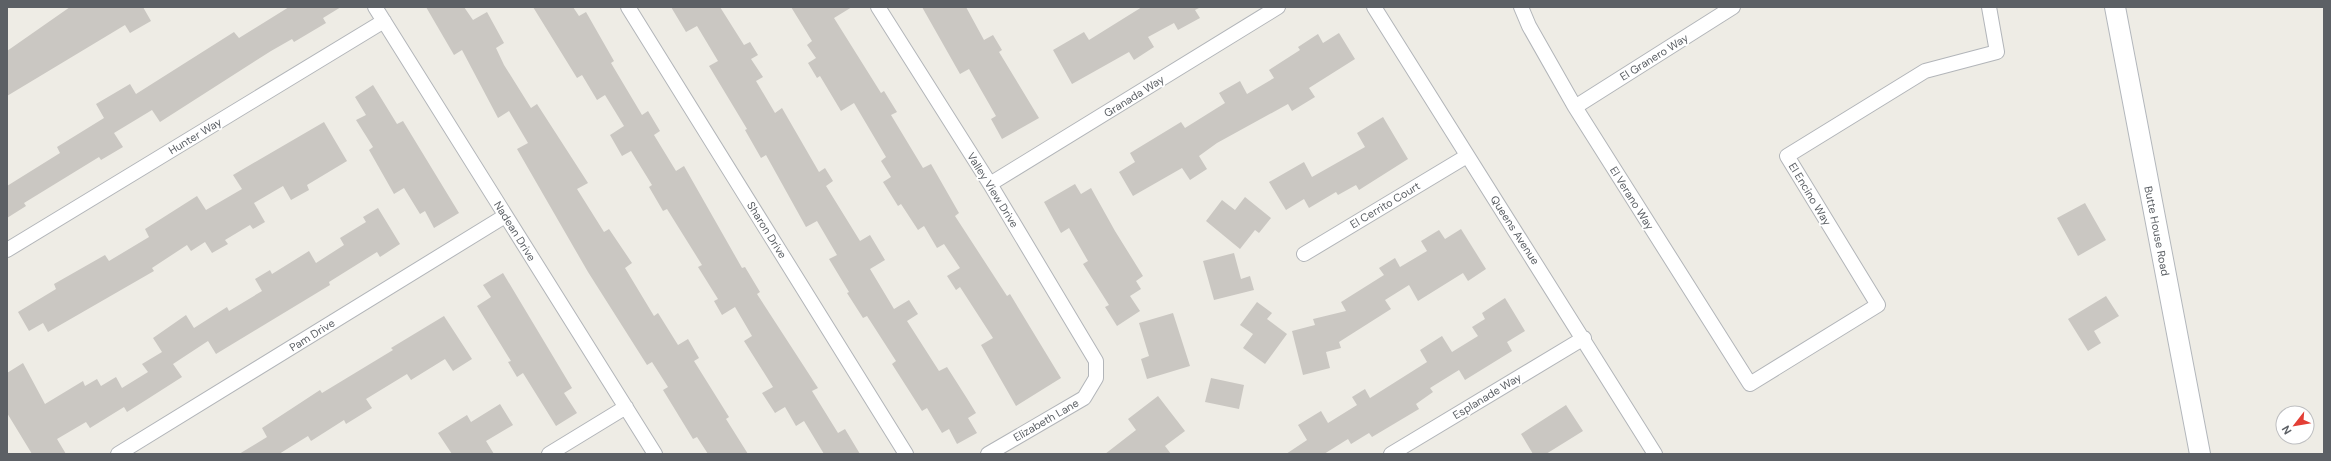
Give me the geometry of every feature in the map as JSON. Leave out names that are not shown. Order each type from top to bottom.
[{"type":"main road","name":"Butte House Road","points":[[2115,7],[2200,454]]},
{"type":"street","name":"Nadean Drive","points":[[375,7],[655,454]]},
{"type":"street","name":"Sharon Drive","points":[[628,7],[906,454]]},
{"type":"street","name":"Valley View Drive","points":[[878,7],[990,184],[1096,361],[1096,378]]},
{"type":"street","name":"Granada Way","points":[[990,184],[1278,7]]},
{"type":"street","name":"Queens Avenue","points":[[1374,7],[1467,156],[1584,338],[1655,454]]},
{"type":"street","name":"El Verano Way","points":[[1521,7],[1529,26],[1575,107],[1750,384]]},
{"type":"street","name":"El Granero Way","points":[[1575,107],[1733,7]]},
{"type":"street","name":"El Encino Way","points":[[1750,384],[1878,305],[1787,156],[1925,71],[1997,52],[1990,7]]},
{"type":"street","name":"Hunter Way","points":[[7,250],[384,21]]},
{"type":"street","name":"El Cerrito Court","points":[[1304,254],[1467,156]]},
{"type":"street","name":"Pam Drive","points":[[118,454],[505,216]]},
{"type":"street","name":"Esplanade Way","points":[[1393,453],[1584,338]]},
{"type":"street","name":"Elizabeth Lane","points":[[988,454],[1084,398],[1096,378]]},
{"type":"street","points":[[549,454],[626,407]]},
{"type":"building","points":[[70,7],[143,7],[151,21],[130,33],[125,25],[7,96],[7,51]]},
{"type":"building","points":[[289,7],[341,7],[323,18],[326,23],[294,42],[292,39],[271,51],[160,122],[152,110],[114,133],[123,147],[101,160],[99,157],[24,203],[26,206],[7,218],[7,186],[60,153],[57,147],[104,118],[96,104],[130,84],[136,94],[234,32],[239,38]]},
{"type":"building","points":[[426,7],[464,7],[473,20],[487,12],[504,43],[496,48],[504,65],[531,108],[537,104],[588,183],[577,189],[604,232],[609,229],[632,263],[625,268],[654,316],[658,313],[678,345],[688,339],[699,358],[694,361],[729,417],[726,419],[748,454],[708,454],[697,437],[693,439],[663,390],[668,387],[652,362],[647,365],[588,272],[517,149],[528,143],[509,111],[498,118],[462,50],[454,55]]},
{"type":"building","points":[[533,7],[573,7],[579,16],[586,12],[614,61],[611,63],[642,115],[648,111],[660,131],[654,135],[676,171],[684,166],[742,268],[745,267],[760,292],[757,294],[818,388],[812,391],[838,433],[845,429],[860,454],[824,454],[804,421],[796,426],[785,407],[775,413],[762,393],[773,387],[744,341],[752,336],[735,307],[722,315],[714,301],[718,299],[698,267],[702,265],[667,209],[663,211],[649,187],[652,185],[631,151],[622,156],[610,135],[624,126],[605,95],[597,100],[582,75],[577,78]]},
{"type":"building","points":[[671,7],[720,7],[744,45],[750,42],[758,55],[751,59],[763,77],[756,81],[775,113],[782,108],[819,172],[825,168],[833,181],[826,186],[860,241],[870,235],[885,260],[870,269],[894,309],[909,300],[918,314],[907,321],[939,371],[947,367],[968,400],[976,413],[968,418],[977,433],[957,444],[949,429],[942,433],[927,408],[922,411],[892,364],[896,361],[867,316],[863,318],[847,293],[849,292],[829,259],[837,255],[817,221],[806,227],[766,155],[761,158],[745,130],[747,129],[709,66],[718,61],[697,26],[686,32]]},
{"type":"building","points":[[791,7],[852,7],[834,18],[881,93],[884,91],[897,112],[891,115],[923,168],[931,164],[959,213],[955,216],[1007,296],[1010,294],[1061,378],[1016,406],[981,345],[993,338],[960,287],[956,290],[947,276],[960,268],[944,244],[937,248],[924,226],[918,230],[901,204],[898,206],[883,182],[891,177],[881,161],[886,157],[854,103],[841,111],[820,76],[817,78],[808,63],[816,58],[807,45],[812,41]]},
{"type":"building","points":[[922,7],[966,7],[984,40],[993,35],[1002,50],[999,52],[1039,118],[1002,139],[991,119],[996,116],[969,69],[960,74]]},
{"type":"building","points":[[1142,7],[1201,7],[1195,10],[1200,18],[1178,30],[1174,23],[1148,37],[1154,47],[1134,60],[1129,52],[1072,84],[1053,50],[1084,32],[1089,40]]},
{"type":"building","points":[[1339,33],[1355,59],[1309,88],[1315,97],[1292,111],[1288,104],[1217,143],[1199,156],[1207,169],[1190,180],[1182,168],[1133,196],[1119,172],[1135,162],[1130,153],[1181,122],[1185,128],[1225,103],[1219,93],[1240,81],[1247,94],[1274,78],[1269,70],[1300,50],[1298,47],[1318,34],[1323,43]]},
{"type":"building","points":[[373,85],[397,124],[403,121],[459,213],[434,228],[425,211],[420,214],[404,188],[394,194],[369,150],[373,147],[356,120],[366,115],[355,97]]},
{"type":"building","points":[[1383,117],[1408,159],[1359,190],[1356,185],[1338,195],[1336,192],[1309,208],[1304,199],[1286,210],[1269,182],[1304,162],[1312,177],[1365,147],[1357,133]]},
{"type":"building","points":[[324,122],[347,161],[307,185],[309,190],[291,200],[283,186],[254,203],[265,222],[253,229],[250,225],[225,240],[228,244],[212,253],[205,242],[191,251],[187,245],[152,268],[154,271],[48,332],[43,323],[29,331],[18,312],[56,289],[54,284],[105,255],[109,261],[149,237],[145,229],[197,196],[206,210],[242,189],[233,175]]},
{"type":"building","points":[[1075,184],[1081,194],[1091,188],[1115,231],[1143,276],[1136,281],[1141,289],[1130,296],[1140,311],[1117,326],[1105,307],[1109,305],[1083,264],[1088,261],[1069,228],[1061,233],[1044,202]]},
{"type":"building","points":[[1245,197],[1271,218],[1259,233],[1255,230],[1240,249],[1206,221],[1222,200],[1235,210]]},
{"type":"building","points":[[2085,203],[2106,240],[2078,256],[2057,218]]},
{"type":"building","points":[[378,208],[400,244],[380,257],[377,252],[329,282],[330,285],[216,354],[208,341],[173,364],[182,377],[127,412],[124,407],[90,428],[86,422],[57,439],[66,454],[32,454],[7,413],[7,373],[23,363],[45,404],[83,381],[85,386],[97,379],[101,386],[116,377],[122,388],[148,372],[142,364],[162,352],[153,338],[186,315],[194,328],[227,307],[229,311],[262,291],[255,279],[270,270],[272,274],[309,251],[316,263],[344,245],[340,238],[366,222],[363,217]]},
{"type":"building","points":[[1461,229],[1486,269],[1468,281],[1463,273],[1418,301],[1409,285],[1385,300],[1391,309],[1339,342],[1341,348],[1326,352],[1330,368],[1303,375],[1292,331],[1315,325],[1313,319],[1346,311],[1341,302],[1384,275],[1379,268],[1395,258],[1400,267],[1427,251],[1421,241],[1439,230],[1445,239]]},
{"type":"building","points":[[1234,253],[1241,279],[1250,276],[1254,290],[1214,300],[1203,261]]},
{"type":"building","points":[[503,273],[572,388],[564,393],[577,413],[556,426],[523,373],[517,377],[508,362],[511,361],[477,306],[491,297],[483,285]]},
{"type":"building","points":[[2106,296],[2119,316],[2094,331],[2101,343],[2088,351],[2068,319]]},
{"type":"building","points":[[1505,298],[1525,331],[1507,342],[1512,351],[1465,380],[1459,370],[1430,388],[1433,392],[1416,404],[1419,409],[1372,437],[1369,433],[1351,444],[1348,439],[1324,454],[1286,454],[1307,440],[1298,425],[1321,411],[1328,423],[1357,405],[1352,397],[1365,389],[1370,398],[1427,362],[1420,350],[1442,336],[1452,352],[1478,336],[1472,327],[1485,319],[1482,313]]},
{"type":"building","points":[[1257,302],[1272,313],[1267,319],[1287,334],[1265,364],[1243,348],[1253,334],[1240,325]]},
{"type":"building","points":[[1173,313],[1190,366],[1147,379],[1141,359],[1149,356],[1139,323]]},
{"type":"building","points":[[444,316],[472,359],[453,371],[445,359],[411,380],[407,374],[366,399],[372,408],[346,424],[344,420],[311,441],[308,436],[279,454],[239,454],[267,437],[262,428],[320,390],[322,393],[393,350],[391,348]]},
{"type":"building","points":[[1211,378],[1244,385],[1239,409],[1205,402]]},
{"type":"building","points":[[1158,396],[1185,431],[1165,446],[1171,454],[1105,454],[1136,430],[1128,419]]},
{"type":"building","points":[[500,404],[513,425],[486,441],[494,454],[452,454],[438,433],[467,415],[471,422]]},
{"type":"building","points":[[1566,405],[1583,431],[1546,454],[1533,454],[1521,434]]}]
